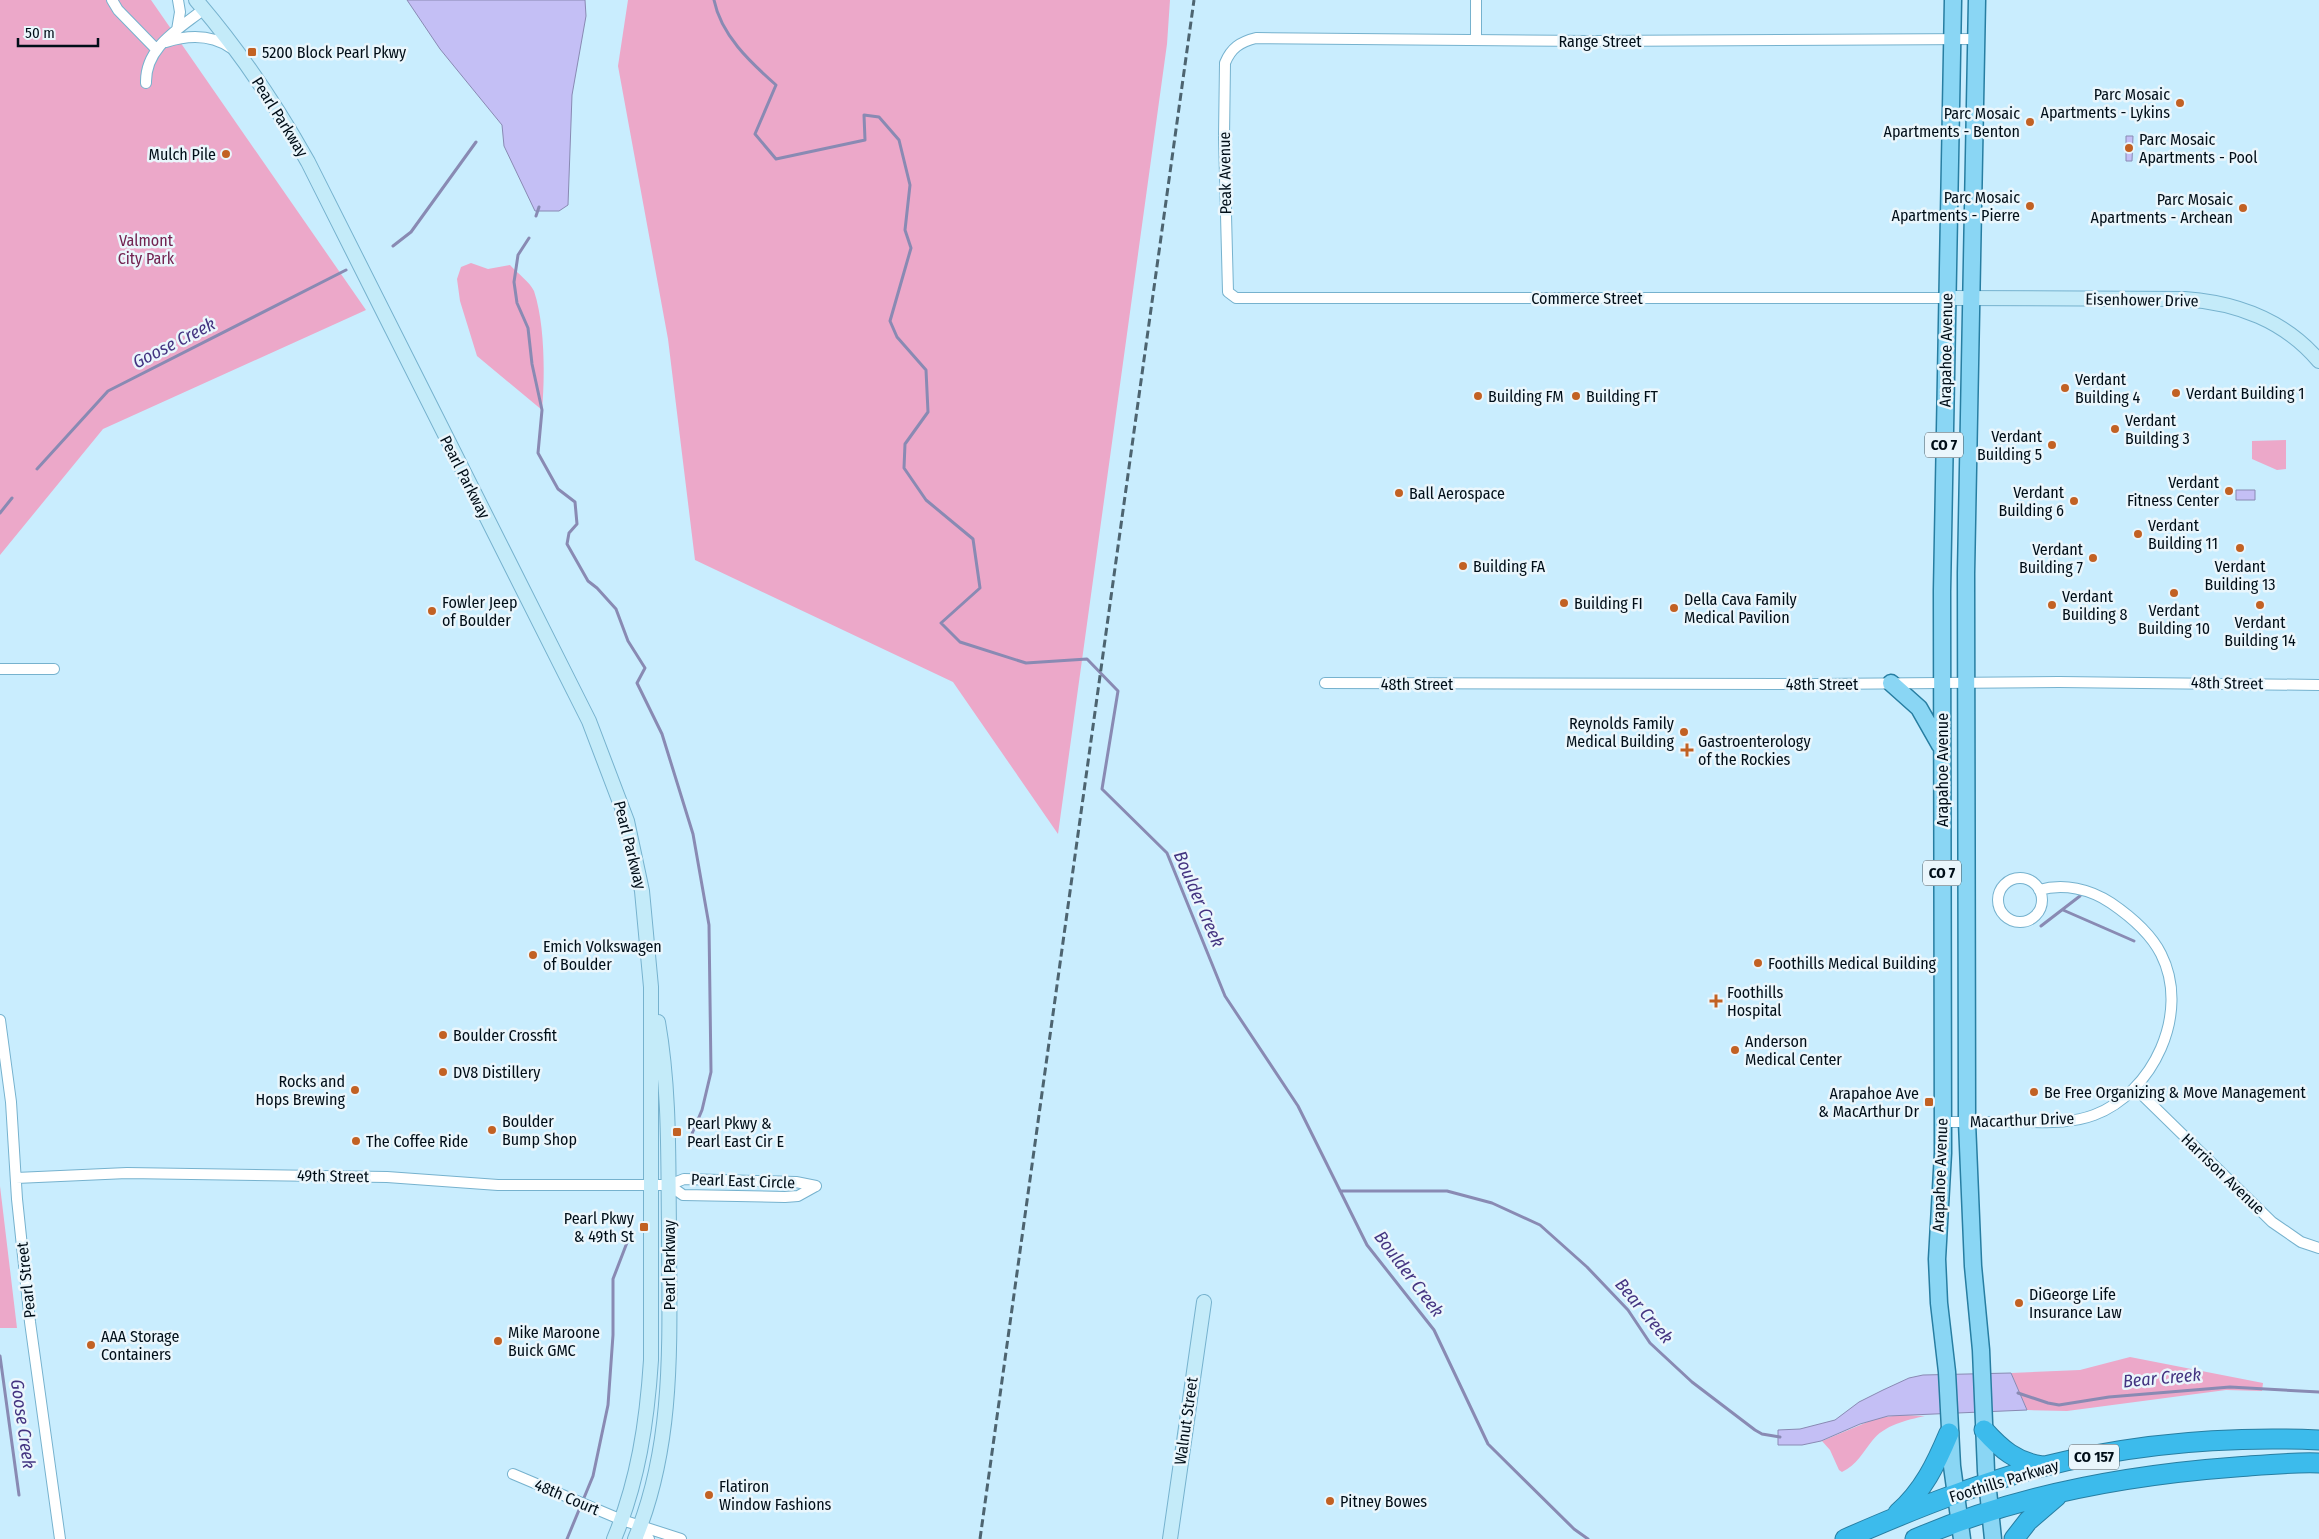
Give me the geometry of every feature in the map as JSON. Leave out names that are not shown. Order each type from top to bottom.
[{"type":"highway","points":[[1984,1430],[2011,1456],[2043,1467]]},
{"type":"highway","points":[[1892,1518],[1912,1499],[1928,1478],[1949,1433]]},
{"type":"highway","name":"Foothills Parkway","points":[[1845,1539],[1892,1518],[1956,1494],[2043,1467],[2121,1452],[2188,1443],[2254,1439],[2319,1440]]},
{"type":"highway","name":"Foothills Parkway","points":[[1915,1539],[1961,1530],[1990,1512],[2062,1492],[2123,1480],[2178,1472],[2319,1463]]},
{"type":"highway","points":[[2014,1539],[2034,1515],[2062,1492]]},
{"type":"main road","name":"Arapahoe Avenue","points":[[1953,0],[1942,683],[1943,1122],[1937,1259],[1939,1303],[1947,1372],[1949,1433],[1961,1530]]},
{"type":"main road","name":"Arapahoe Avenue","points":[[1977,0],[1966,683],[1967,1122],[1973,1266],[1982,1372],[1987,1483],[1993,1539]]},
{"type":"main road","name":"Pearl Parkway","points":[[200,5],[236,51],[289,127],[308,162],[589,721],[616,789],[636,860],[647,922],[651,987],[649,1387],[638,1465],[622,1520],[614,1539]]},
{"type":"main road","name":"Eisenhower Drive","points":[[1947,298],[2185,299],[2210,301],[2243,309],[2271,320],[2316,353]]},
{"type":"main road","points":[[1891,683],[1919,708],[1942,748]]},
{"type":"main road","name":"Pearl Parkway","points":[[638,1533],[657,1469],[668,1398],[669,1186],[666,1073],[651,987]]},
{"type":"main road","name":"Walnut Street","points":[[1170,1539],[1204,1302]]},
{"type":"street","points":[[112,0],[118,10],[159,46]]},
{"type":"street","points":[[177,30],[180,12],[178,0]]},
{"type":"street","points":[[1476,0],[1476,40]]},
{"type":"street","points":[[146,83],[147,66],[159,46],[200,5]]},
{"type":"street","points":[[159,46],[178,39],[205,37],[221,42],[236,51]]},
{"type":"street","name":"Range Street","points":[[1228,54],[1237,45],[1256,38],[1476,40],[1977,39]]},
{"type":"street","name":"Peak Avenue","points":[[1228,54],[1225,63],[1224,136],[1228,292]]},
{"type":"street","name":"Commerce Street","points":[[1228,292],[1236,298],[1947,298]]},
{"type":"street","points":[[0,669],[54,669]]},
{"type":"street","name":"48th Street","points":[[1324,683],[2319,685]]},
{"type":"street","points":[[2025,879],[2036,885],[2039,890],[2042,902],[2041,908],[2031,919],[2017,922],[2004,915],[2000,909],[1999,895],[2002,888],[2012,880],[2025,879]]},
{"type":"street","name":"Macarthur Drive","points":[[1943,1122],[2054,1122],[2077,1119],[2111,1107],[2135,1088],[2151,1067],[2159,1051],[2169,1020],[2171,1002],[2168,975],[2156,946],[2140,927],[2101,896],[2087,891],[2060,886],[2039,890]]},
{"type":"street","name":"Pearl Street","points":[[0,1020],[11,1102],[16,1178],[30,1322],[60,1539]]},
{"type":"street","name":"Harrison Avenue","points":[[2135,1088],[2272,1222],[2301,1242],[2319,1248]]},
{"type":"street","name":"49th Street","points":[[16,1178],[127,1173],[387,1177],[498,1185],[669,1186]]},
{"type":"street","name":"Pearl East Circle","points":[[684,1179],[796,1182],[816,1186],[798,1196],[757,1197],[683,1195],[669,1186],[684,1179]]},
{"type":"street","name":"48th Court","points":[[513,1474],[622,1520],[638,1533]]},
{"type":"street","points":[[638,1533],[655,1530],[681,1539]]},
{"type":"street","points":[[638,1533],[649,1539]]},
{"type":"green space","name":"Valmont City Park","points":[[0,0],[151,0],[366,310],[103,429],[0,555]]},
{"type":"green space","points":[[628,0],[1170,0],[1167,44],[1058,834],[953,682],[695,560],[668,339],[618,66]]},
{"type":"green space","points":[[471,263],[488,269],[510,265],[534,291],[538,304],[542,334],[544,382],[542,410],[477,356],[460,301],[457,279],[461,267]]},
{"type":"green space","points":[[2286,440],[2286,469],[2277,470],[2252,459],[2252,441]]},
{"type":"green space","points":[[0,1186],[17,1328],[0,1328]]},
{"type":"green space","points":[[2130,1357],[2263,1383],[2262,1391],[2226,1390],[2067,1411],[2027,1410],[2011,1373],[2080,1370]]},
{"type":"green space","points":[[1901,1415],[1925,1416],[1896,1424],[1877,1435],[1856,1462],[1842,1472],[1839,1470],[1830,1450],[1822,1441],[1877,1418]]},
{"type":"shaded area","points":[[407,0],[585,0],[586,16],[572,95],[568,205],[559,211],[535,211],[504,146],[502,125],[440,49]]},
{"type":"shaded area","name":"Parc Mosaic Apartments - Pool","points":[[2126,136],[2133,136],[2132,161],[2126,161]]},
{"type":"shaded area","points":[[2236,490],[2255,490],[2255,500],[2236,500]]},
{"type":"shaded area","points":[[2011,1373],[2027,1410],[1888,1416],[1860,1424],[1821,1441],[1802,1445],[1778,1445],[1778,1430],[1800,1429],[1835,1420],[1859,1402],[1909,1378],[1923,1375]]},
{"type":"waterway","name":"Boulder Creek","points":[[714,0],[723,25],[738,47],[776,85],[755,134],[776,159],[865,140],[864,115],[879,117],[899,140],[910,185],[905,230],[911,248],[890,321],[897,337],[926,370],[928,412],[905,444],[904,468],[926,500],[973,539],[980,588],[941,623],[960,642],[1026,663],[1087,659],[1118,691],[1102,789],[1167,853],[1225,996],[1298,1106],[1367,1245],[1434,1330],[1488,1444],[1574,1529],[1588,1539]]},
{"type":"waterway","name":"Goose Creek","points":[[393,246],[411,232],[476,142]]},
{"type":"waterway","points":[[536,216],[539,207]]},
{"type":"waterway","points":[[529,238],[518,255],[514,282],[517,303],[528,328],[532,364],[542,410],[538,453],[558,489],[575,502],[577,524],[569,533],[567,544],[588,581],[616,609],[628,641],[645,668],[637,683],[662,734],[693,834],[709,925],[711,1072],[702,1110],[691,1136]]},
{"type":"waterway","name":"Goose Creek","points":[[37,469],[108,391],[346,270]]},
{"type":"waterway","name":"Goose Creek","points":[[0,513],[12,498]]},
{"type":"waterway","points":[[2041,926],[2080,896]]},
{"type":"waterway","points":[[2063,910],[2134,941]]},
{"type":"waterway","name":"Bear Creek","points":[[1340,1191],[1447,1191],[1492,1203],[1540,1225],[1587,1267],[1628,1310],[1650,1343],[1692,1382],[1755,1430],[1762,1434],[1780,1437]]},
{"type":"waterway","points":[[567,1539],[593,1476],[608,1405],[613,1335],[613,1279],[628,1240]]},
{"type":"waterway","name":"Goose Creek","points":[[0,1356],[19,1495]]},
{"type":"waterway","name":"Bear Creek","points":[[2018,1393],[2059,1405],[2109,1397],[2230,1387],[2319,1392]]},
{"type":"railway","points":[[980,1539],[1194,0]]},
{"type":"place","name":"5200 Block Pearl Pkwy","points":[[252,52]]},
{"type":"place","name":"Parc Mosaic Apartments - Lykins","points":[[2180,103]]},
{"type":"place","name":"Parc Mosaic Apartments - Benton","points":[[2030,122]]},
{"type":"place","name":"Parc Mosaic Apartments - Pool","points":[[2129,148]]},
{"type":"place","name":"Mulch Pile","points":[[226,154]]},
{"type":"place","name":"Parc Mosaic Apartments - Pierre","points":[[2030,206]]},
{"type":"place","name":"Parc Mosaic Apartments - Archean","points":[[2243,208]]},
{"type":"place","name":"Verdant Building 4","points":[[2065,388]]},
{"type":"place","name":"Verdant Building 1","points":[[2176,393]]},
{"type":"place","name":"Building FM","points":[[1478,396]]},
{"type":"place","name":"Building FT","points":[[1576,396]]},
{"type":"place","name":"Verdant Building 3","points":[[2115,429]]},
{"type":"place","name":"Verdant Building 5","points":[[2052,445]]},
{"type":"place","name":"Verdant Fitness Center","points":[[2229,491]]},
{"type":"place","name":"Ball Aerospace","points":[[1399,493]]},
{"type":"place","name":"Verdant Building 6","points":[[2074,501]]},
{"type":"place","name":"Verdant Building 11","points":[[2138,534]]},
{"type":"place","name":"Verdant Building 13","points":[[2240,548]]},
{"type":"place","name":"Verdant Building 7","points":[[2093,558]]},
{"type":"place","name":"Building FA","points":[[1463,566]]},
{"type":"place","name":"Verdant Building 10","points":[[2174,593]]},
{"type":"place","name":"Building FI","points":[[1564,603]]},
{"type":"place","name":"Verdant Building 8","points":[[2052,605]]},
{"type":"place","name":"Verdant Building 14","points":[[2260,605]]},
{"type":"place","name":"Della Cava Family Medical Pavilion","points":[[1674,608]]},
{"type":"place","name":"Fowler Jeep of Boulder","points":[[432,611]]},
{"type":"place","name":"Reynolds Family Medical Building","points":[[1684,732]]},
{"type":"place","name":"Gastroenterology of the Rockies","points":[[1687,750]]},
{"type":"place","name":"Emich Volkswagen of Boulder","points":[[533,955]]},
{"type":"place","name":"Foothills Medical Building","points":[[1758,963]]},
{"type":"place","name":"Foothills Hospital","points":[[1716,1001]]},
{"type":"place","name":"Boulder Crossfit","points":[[443,1035]]},
{"type":"place","name":"Anderson Medical Center","points":[[1735,1050]]},
{"type":"place","name":"DV8 Distillery","points":[[443,1072]]},
{"type":"place","name":"Rocks and Hops Brewing","points":[[355,1090]]},
{"type":"place","name":"Be Free Organizing & Move Management","points":[[2034,1092]]},
{"type":"place","name":"Arapahoe Ave & MacArthur Dr","points":[[1929,1102]]},
{"type":"place","name":"Boulder Bump Shop","points":[[492,1130]]},
{"type":"place","name":"Pearl Pkwy & Pearl East Cir E","points":[[677,1132]]},
{"type":"place","name":"The Coffee Ride","points":[[356,1141]]},
{"type":"place","name":"Pearl Pkwy & 49th St","points":[[644,1227]]},
{"type":"place","name":"DiGeorge Life Insurance Law","points":[[2019,1303]]},
{"type":"place","name":"Mike Maroone Buick GMC","points":[[498,1341]]},
{"type":"place","name":"AAA Storage Containers","points":[[91,1345]]},
{"type":"place","name":"Flatiron Window Fashions","points":[[709,1495]]},
{"type":"place","name":"Pitney Bowes","points":[[1330,1501]]}]
